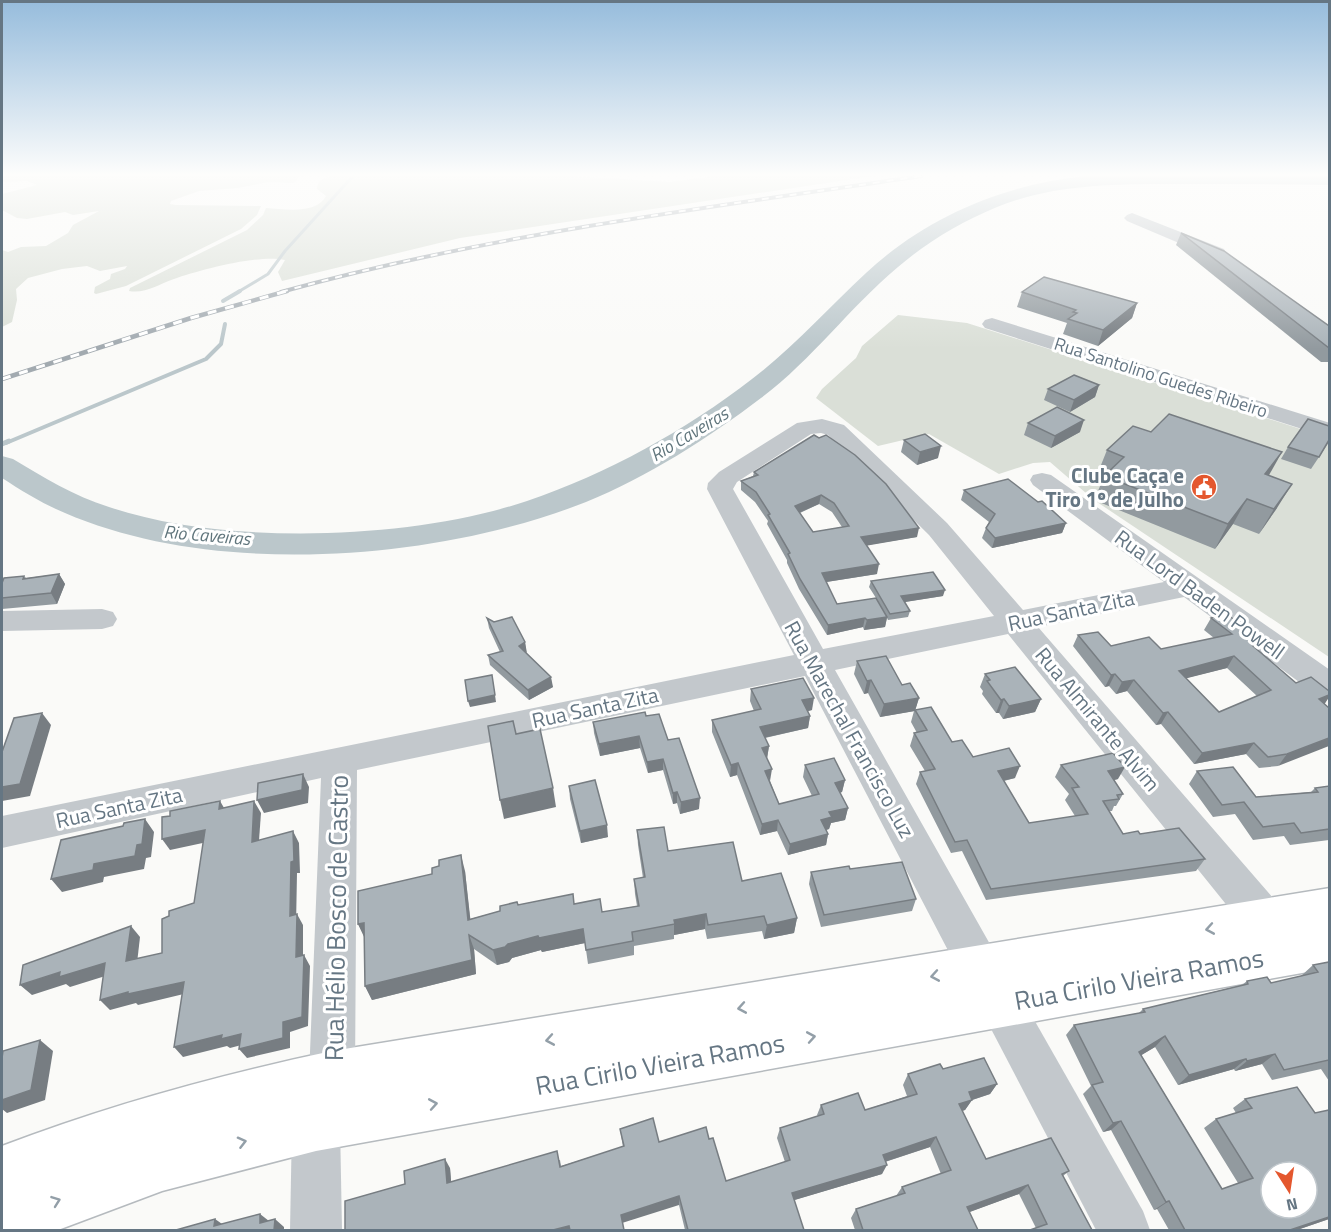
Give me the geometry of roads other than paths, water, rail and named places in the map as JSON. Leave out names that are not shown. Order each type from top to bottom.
[{"type":"main road","name":"Rua Cirilo Vieira Ramos","points":[[2,1222],[162,1163],[316,1124],[990,986],[1265,920],[1329,909]]},
{"type":"main road","name":"Rua Cirilo Vieira Ramos","points":[[2,1174],[78,1144],[139,1124],[208,1105],[332,1077],[990,986],[1329,946]]},
{"type":"street","points":[[1171,233],[1233,261]]},
{"type":"street","name":"Rua Santolino Guedes Ribeiro","points":[[992,324],[1329,431]]},
{"type":"street","name":"Rua Almirante Alvim","points":[[720,489],[728,477],[805,428],[822,426],[836,430],[921,511],[1017,622],[1265,920]]},
{"type":"street","name":"Rua Lord Baden Powell","points":[[1042,480],[1329,687]]},
{"type":"street","name":"Rua Marechal Francisco Luz","points":[[720,489],[1124,1230]]},
{"type":"street","name":"Rua Santa Zita","points":[[2,832],[339,760],[1190,586]]},
{"type":"street","points":[[2,621],[102,619]]},
{"type":"street","name":"Rua Hélio Bosco de Castro","points":[[332,1077],[339,760]]},
{"type":"street","points":[[316,1124],[316,1230]]},
{"type":"waterway","points":[[238,292],[268,274],[301,233]]},
{"type":"waterway","name":"Rio Caveiras","points":[[2,465],[78,507],[138,526],[199,537],[283,543],[369,541],[412,537],[496,521],[577,494],[619,474],[686,436],[735,404],[779,371],[888,264],[931,233]]},
{"type":"waterway","points":[[223,301],[240,291]]},
{"type":"waterway","points":[[6,443],[206,359],[221,344],[225,324]]},
{"type":"waterway","points":[[2,444],[9,441]]},
{"type":"railway","points":[[281,292],[439,254],[545,233]]},
{"type":"railway","points":[[2,379],[191,318],[287,291]]},
{"type":"place","name":"Clube Caça e Tiro 1º de Julho","points":[[1204,487]]}]
